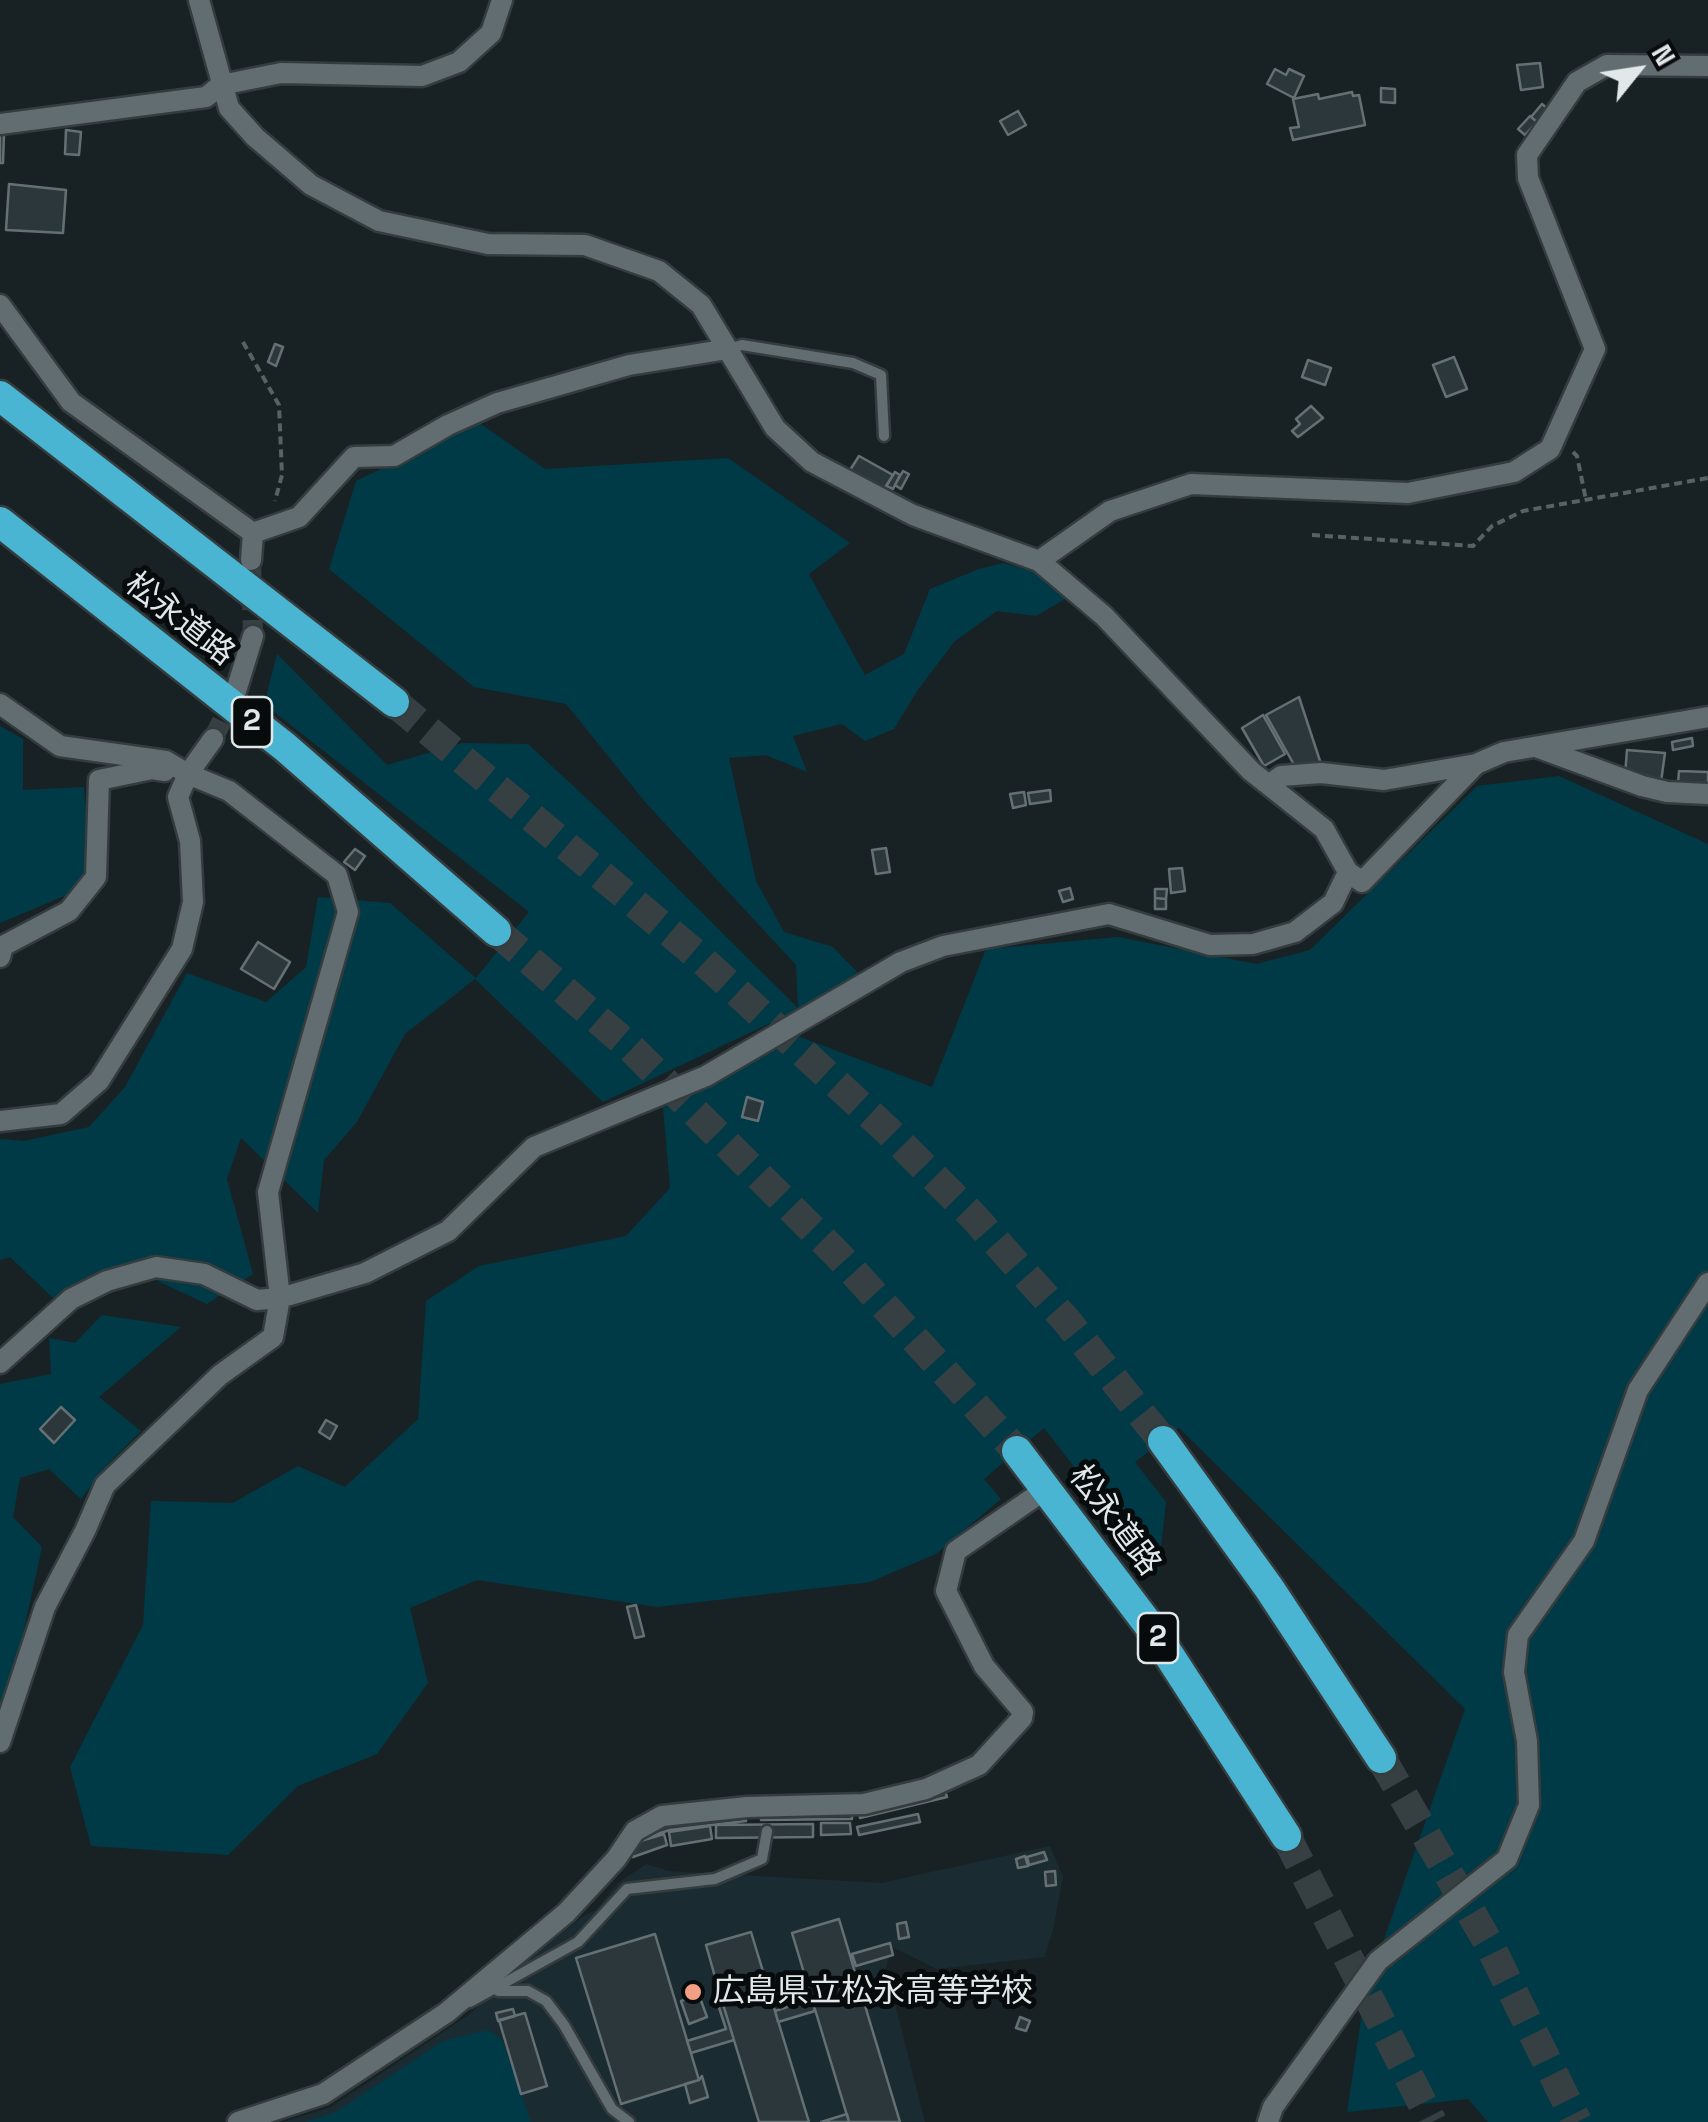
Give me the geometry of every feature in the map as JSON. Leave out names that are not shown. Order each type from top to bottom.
[{"type":"highway","name":"松永道路","points":[[0,396],[394,702]]},
{"type":"highway","name":"松永道路","points":[[0,522],[285,748],[496,931]]},
{"type":"highway","points":[[1163,1440],[1269,1588],[1381,1758]]},
{"type":"highway","name":"松永道路","points":[[1017,1451],[1154,1632],[1286,1836]]},
{"type":"street","points":[[199,0],[229,108],[254,137],[312,185],[379,221],[488,244],[584,245],[659,271],[701,305],[775,428],[812,462],[913,515],[1040,562],[1104,616],[1251,770],[1324,829],[1348,872],[1362,882],[1476,764]]},
{"type":"street","points":[[0,124],[206,97],[221,86],[281,73],[422,76],[459,62],[490,33],[502,0]]},
{"type":"street","points":[[1040,562],[1110,511],[1191,484],[1408,493],[1514,472],[1550,449],[1595,349],[1528,178],[1527,155],[1577,82],[1607,66],[1708,66]]},
{"type":"street","points":[[0,305],[71,402],[253,533]]},
{"type":"street","points":[[253,533],[299,517],[354,457],[394,456],[448,424],[497,403],[629,366],[728,349]]},
{"type":"street","points":[[51,434],[71,402]]},
{"type":"street","points":[[252,560],[253,533]]},
{"type":"street","points":[[236,691],[253,636]]},
{"type":"street","points":[[0,704],[60,746],[166,762],[229,790],[337,876],[348,912],[268,1192],[280,1298],[273,1337],[220,1376],[104,1485],[45,1607],[0,1742]]},
{"type":"street","points":[[1270,784],[1282,776],[1321,773],[1384,780],[1476,764],[1504,752],[1708,717]]},
{"type":"street","points":[[0,1121],[61,1114],[99,1081],[182,949],[193,902],[190,841],[178,797],[188,774],[214,739]]},
{"type":"street","points":[[1537,747],[1642,786],[1708,794]]},
{"type":"street","points":[[0,956],[3,946],[68,910],[96,877],[98,780],[152,769],[188,774]]},
{"type":"street","points":[[0,1363],[71,1299],[107,1281],[156,1267],[204,1274],[257,1300],[280,1298],[365,1273],[448,1231],[534,1147],[706,1076],[902,962],[943,946],[1109,914],[1210,945],[1253,944],[1295,932],[1333,903],[1348,872]]},
{"type":"street","points":[[1268,2122],[1273,2108],[1378,1960],[1507,1860],[1529,1805],[1527,1741],[1514,1672],[1518,1634],[1584,1540],[1638,1390],[1708,1282]]},
{"type":"street","points":[[238,2122],[323,2094],[446,2013],[566,1914],[616,1859],[636,1830],[662,1816],[747,1807],[864,1804],[926,1789],[979,1765],[1022,1718],[1023,1712],[984,1666],[946,1591],[956,1552],[1046,1488]]},
{"type":"lane","points":[[728,349],[742,345],[854,363],[881,375],[884,436]]},
{"type":"lane","points":[[446,2013],[494,1992],[578,1942],[627,1889],[714,1879],[762,1859],[767,1831]]},
{"type":"lane","points":[[494,1992],[515,1989],[546,2002],[564,2025],[612,2110],[629,2122]]},
{"type":"path","points":[[243,342],[279,405],[282,475],[270,516],[253,533]]},
{"type":"path","points":[[1558,433],[1577,456],[1586,501]]},
{"type":"path","points":[[1312,535],[1473,546],[1492,526],[1522,510],[1708,478]]},
{"type":"shaded area","points":[[478,422],[545,469],[728,458],[850,543],[809,574],[865,675],[904,654],[930,589],[979,569],[1003,563],[1037,572],[1065,599],[1036,616],[997,611],[955,641],[894,729],[865,741],[842,724],[793,736],[807,772],[766,755],[729,758],[756,881],[784,932],[833,947],[858,973],[798,1010],[603,1102],[475,979],[405,1034],[357,1122],[324,1160],[318,1213],[241,1138],[227,1179],[253,1274],[207,1304],[149,1277],[54,1299],[10,1257],[0,1260],[0,1139],[24,1141],[89,1127],[125,1087],[187,973],[266,1002],[306,967],[318,897],[390,903],[476,978],[529,912],[264,704],[277,654],[387,765],[462,743],[528,744],[798,1008],[796,965],[646,803],[566,704],[474,687],[329,569],[356,481]]},
{"type":"shaded area","points":[[0,726],[23,739],[23,790],[84,787],[90,860],[76,891],[0,923]]},
{"type":"shaded area","points":[[1559,776],[1708,844],[1708,2122],[1488,2122],[1468,2099],[1347,2112],[1365,1993],[1465,1709],[1179,1428],[1135,1462],[1166,1502],[1158,1575],[1044,1428],[984,1479],[1001,1499],[936,1554],[870,1582],[657,1607],[477,1580],[410,1608],[428,1683],[377,1754],[298,1786],[228,1855],[91,1846],[70,1767],[143,1625],[151,1501],[233,1503],[298,1466],[345,1487],[418,1419],[426,1301],[479,1266],[626,1236],[670,1188],[663,1108],[795,1035],[932,1087],[986,949],[1118,937],[1256,964],[1310,950],[1477,786]]},
{"type":"shaded area","points":[[102,1315],[181,1327],[99,1397],[141,1431],[81,1499],[49,1469],[20,1478],[13,1517],[42,1547],[0,1725],[0,1384],[51,1374],[49,1338],[75,1343]]},
{"type":"shaded area","name":"広島県立松永高等学校","points":[[1050,1846],[1063,1877],[1044,1957],[937,1969],[890,1946],[886,1969],[925,2122],[283,2122],[331,2107],[470,2014],[516,1970],[596,1910],[618,1883],[646,1864],[669,1871],[881,1883]]},
{"type":"shaded area","points":[[488,2030],[502,2040],[531,2122],[305,2122],[336,2112],[443,2041]]},
{"type":"building","points":[[1540,63],[1543,87],[1521,90],[1517,65]]},
{"type":"building","points":[[1275,69],[1286,75],[1289,69],[1304,76],[1294,98],[1267,84]]},
{"type":"building","points":[[1381,88],[1395,89],[1395,103],[1381,102]]},
{"type":"building","points":[[1352,92],[1353,96],[1359,95],[1365,125],[1293,140],[1290,128],[1299,127],[1293,99],[1318,94],[1319,99]]},
{"type":"building","points":[[1542,104],[1548,109],[1537,122],[1531,117]]},
{"type":"building","points":[[1018,111],[1026,125],[1008,135],[1000,121]]},
{"type":"building","points":[[1530,116],[1537,122],[1525,135],[1518,129]]},
{"type":"building","points":[[66,130],[81,132],[79,155],[65,154]]},
{"type":"building","points":[[0,134],[4,134],[3,163],[0,163]]},
{"type":"building","points":[[9,184],[66,190],[63,233],[6,230]]},
{"type":"building","points":[[275,344],[283,347],[276,366],[268,362]]},
{"type":"building","points":[[1454,357],[1467,389],[1446,397],[1433,365]]},
{"type":"building","points":[[1308,360],[1331,368],[1325,385],[1302,377]]},
{"type":"building","points":[[1311,406],[1323,418],[1298,437],[1292,431],[1300,424],[1296,419]]},
{"type":"building","points":[[859,456],[893,475],[884,490],[850,470]]},
{"type":"building","points":[[903,471],[909,474],[901,489],[895,485]]},
{"type":"building","points":[[895,472],[900,475],[893,489],[886,486]]},
{"type":"building","points":[[1299,697],[1321,764],[1297,770],[1266,715]]},
{"type":"building","points":[[1263,715],[1285,754],[1264,766],[1242,728]]},
{"type":"building","points":[[1692,738],[1693,746],[1673,750],[1672,742]]},
{"type":"building","points":[[1627,750],[1665,753],[1661,782],[1625,775]]},
{"type":"building","points":[[1679,771],[1708,772],[1708,785],[1678,784]]},
{"type":"building","points":[[1050,790],[1051,801],[1030,804],[1028,793]]},
{"type":"building","points":[[1024,792],[1026,805],[1013,808],[1010,794]]},
{"type":"building","points":[[886,848],[890,872],[876,874],[872,850]]},
{"type":"building","points":[[355,849],[365,856],[355,870],[344,862]]},
{"type":"building","points":[[1182,868],[1185,891],[1171,893],[1169,869]]},
{"type":"building","points":[[1070,888],[1073,899],[1063,902],[1059,891]]},
{"type":"building","points":[[1155,889],[1167,889],[1166,899],[1155,898]]},
{"type":"building","points":[[1155,898],[1166,899],[1166,909],[1155,909]]},
{"type":"building","points":[[258,942],[290,962],[274,989],[241,969]]},
{"type":"building","points":[[747,1097],[763,1102],[758,1121],[742,1117]]},
{"type":"building","points":[[61,1407],[75,1420],[54,1443],[40,1429]]},
{"type":"building","points":[[326,1420],[337,1426],[330,1439],[319,1432]]},
{"type":"building","points":[[636,1605],[644,1636],[635,1638],[627,1607]]},
{"type":"building","points":[[945,1791],[947,1797],[860,1818],[859,1811]]},
{"type":"building","points":[[852,1812],[852,1819],[761,1820],[761,1813]]},
{"type":"building","points":[[743,1814],[746,1821],[651,1836],[649,1829],[668,1822]]},
{"type":"building","points":[[918,1814],[920,1822],[859,1835],[857,1827]]},
{"type":"building","points":[[821,1823],[850,1823],[851,1834],[821,1835]]},
{"type":"building","points":[[813,1824],[813,1837],[716,1838],[716,1825]]},
{"type":"building","points":[[710,1826],[712,1839],[671,1846],[669,1832]]},
{"type":"building","points":[[664,1834],[667,1845],[633,1857],[630,1848],[638,1846],[637,1842]]},
{"type":"building","points":[[1044,1852],[1047,1860],[1029,1865],[1027,1857]]},
{"type":"building","points":[[1025,1856],[1028,1866],[1018,1868],[1016,1859]]},
{"type":"building","points":[[1055,1871],[1056,1885],[1046,1886],[1045,1872]]},
{"type":"building","points":[[839,1919],[900,2122],[849,2122],[792,1933]]},
{"type":"building","points":[[906,1922],[909,1937],[899,1939],[897,1924]]},
{"type":"building","points":[[751,1932],[809,2122],[759,2122],[719,1991],[706,1945]]},
{"type":"building","points":[[655,1934],[699,2080],[621,2104],[576,1958]]},
{"type":"building","points":[[890,1943],[893,1955],[856,1966],[852,1954]]},
{"type":"building","points":[[719,1991],[734,2040],[691,2053],[687,2041],[726,2029],[714,1992]]},
{"type":"building","points":[[699,1995],[707,2017],[689,2024],[681,2001]]},
{"type":"building","points":[[812,1999],[815,2011],[778,2022],[775,2011]]},
{"type":"building","points":[[513,2009],[515,2016],[498,2021],[496,2013]]},
{"type":"building","points":[[525,2013],[547,2086],[521,2094],[499,2020]]},
{"type":"building","points":[[1020,2017],[1030,2021],[1026,2031],[1016,2028]]},
{"type":"building","points":[[702,2076],[708,2097],[690,2103],[685,2084]]},
{"type":"building","points":[[847,2114],[849,2122],[821,2122]]},
{"type":"tunnel","points":[[251,560],[253,636]]},
{"type":"tunnel","points":[[213,739],[234,696]]},
{"type":"tunnel","points":[[394,702],[698,956],[886,1129],[973,1216],[1066,1320],[1163,1441]]},
{"type":"tunnel","points":[[496,931],[632,1049],[837,1254],[1017,1451]]},
{"type":"tunnel","points":[[1381,1758],[1488,1942],[1577,2122]]},
{"type":"tunnel","points":[[1286,1836],[1432,2122]]},
{"type":"place","name":"広島県立松永高等学校","points":[[693,1992]]}]
